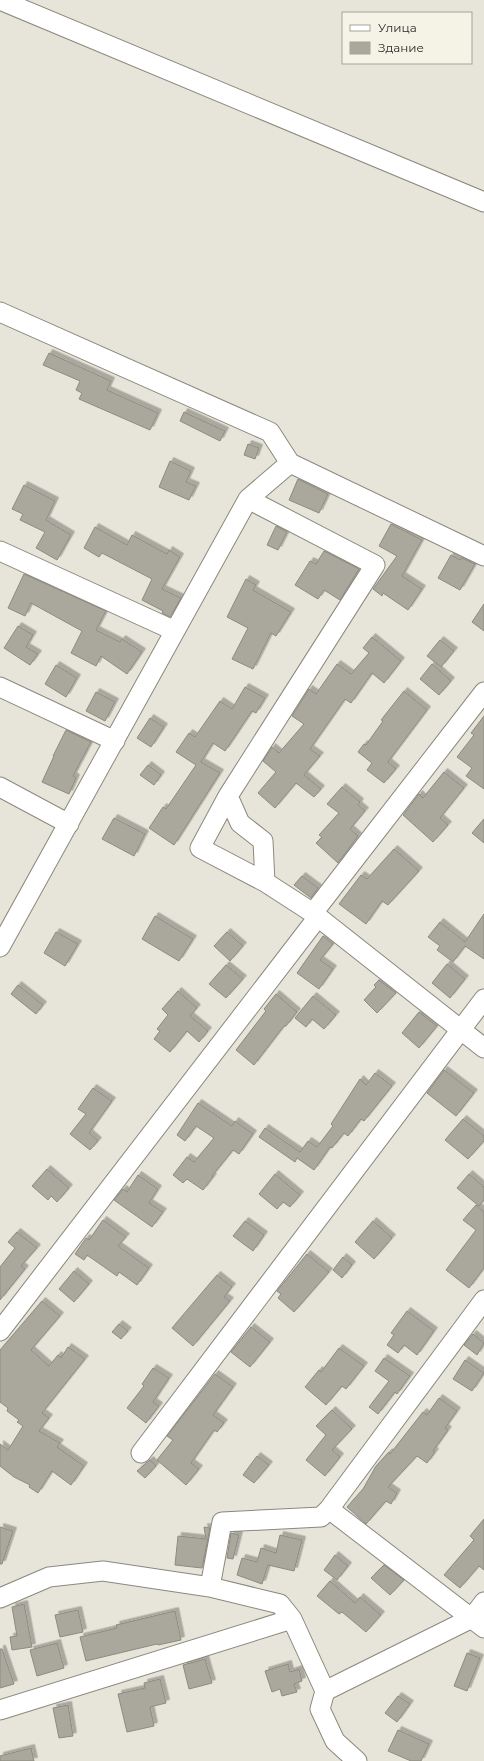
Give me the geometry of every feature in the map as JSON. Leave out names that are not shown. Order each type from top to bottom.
[{"type":"street","points":[[0,0],[484,202]]},
{"type":"street","points":[[0,312],[270,432],[290,463],[484,556]]},
{"type":"street","points":[[0,945],[69,824],[248,500],[290,463]]},
{"type":"street","points":[[248,500],[375,565],[228,796],[200,848],[265,882],[315,915],[460,1031],[484,1048]]},
{"type":"street","points":[[0,551],[175,631]]},
{"type":"street","points":[[0,687],[115,741]]},
{"type":"street","points":[[0,1331],[484,692]]},
{"type":"street","points":[[0,787],[69,824]]},
{"type":"street","points":[[228,796],[240,823],[263,841],[265,882]]},
{"type":"street","points":[[141,1453],[484,999]]},
{"type":"street","points":[[210,1587],[222,1522],[321,1517],[329,1509],[484,1300]]},
{"type":"street","points":[[329,1509],[478,1623]]},
{"type":"street","points":[[0,1598],[49,1577],[103,1571],[210,1587],[280,1604],[292,1619],[325,1691],[320,1709],[335,1741],[356,1761]]},
{"type":"street","points":[[478,1623],[484,1602]]},
{"type":"street","points":[[0,1710],[292,1619]]},
{"type":"street","points":[[325,1691],[478,1623]]},
{"type":"building","points":[[49,353],[111,381],[107,390],[158,413],[150,430],[79,399],[82,393],[76,390],[80,381],[43,365]]},
{"type":"building","points":[[184,412],[225,431],[220,441],[180,421]]},
{"type":"building","points":[[248,444],[259,448],[255,459],[244,455]]},
{"type":"building","points":[[170,461],[191,471],[186,482],[196,486],[189,500],[159,487]]},
{"type":"building","points":[[298,479],[328,494],[319,513],[289,500]]},
{"type":"building","points":[[24,485],[55,501],[46,520],[71,535],[57,560],[36,548],[45,532],[20,520],[23,514],[12,509]]},
{"type":"building","points":[[391,524],[422,540],[402,576],[422,589],[408,610],[383,593],[382,596],[373,589],[397,556],[379,546]]},
{"type":"building","points":[[276,526],[287,532],[278,550],[267,545]]},
{"type":"building","points":[[95,527],[127,545],[132,535],[167,554],[169,550],[180,557],[162,589],[181,598],[170,617],[162,613],[163,611],[142,600],[152,579],[102,553],[99,557],[84,548]]},
{"type":"building","points":[[324,551],[359,569],[340,600],[324,590],[318,599],[295,585],[310,561],[316,564]]},
{"type":"building","points":[[451,555],[460,560],[462,558],[475,564],[460,590],[438,578]]},
{"type":"building","points":[[24,574],[106,611],[96,630],[120,642],[122,639],[142,652],[127,674],[101,656],[96,666],[71,653],[82,631],[31,603],[25,616],[8,608]]},
{"type":"building","points":[[246,579],[256,585],[253,590],[291,612],[276,636],[271,633],[253,669],[232,659],[248,628],[227,617]]},
{"type":"building","points":[[484,604],[484,631],[472,622]]},
{"type":"building","points":[[18,626],[33,635],[26,647],[38,654],[30,665],[4,648]]},
{"type":"building","points":[[372,637],[401,661],[384,683],[372,673],[351,703],[345,699],[310,749],[320,756],[304,775],[321,789],[314,797],[296,783],[275,808],[258,793],[276,772],[263,761],[272,747],[279,753],[304,724],[292,716],[309,689],[316,694],[337,664],[351,674],[369,653],[363,648]]},
{"type":"building","points":[[440,640],[454,651],[441,667],[427,656]]},
{"type":"building","points":[[432,664],[451,681],[439,695],[420,679]]},
{"type":"building","points":[[56,665],[77,678],[66,697],[45,684]]},
{"type":"building","points":[[245,687],[265,698],[256,713],[252,711],[225,751],[213,743],[201,762],[220,773],[174,845],[149,828],[163,807],[166,809],[196,765],[176,752],[189,733],[195,737],[220,701],[232,709]]},
{"type":"building","points":[[404,691],[427,710],[388,762],[396,769],[384,783],[367,770],[372,763],[358,752],[364,744],[366,745],[383,721],[381,720]]},
{"type":"building","points":[[96,692],[115,702],[105,721],[86,711]]},
{"type":"building","points":[[484,716],[484,789],[466,776],[472,768],[457,757],[474,735],[471,733]]},
{"type":"building","points":[[150,718],[164,727],[151,747],[137,738]]},
{"type":"building","points":[[66,730],[91,742],[73,776],[76,778],[69,794],[42,782]]},
{"type":"building","points":[[148,765],[161,775],[154,785],[140,775]]},
{"type":"building","points":[[444,772],[464,788],[440,818],[448,825],[433,842],[403,815],[419,794],[423,798]]},
{"type":"building","points":[[342,787],[360,802],[358,805],[365,811],[350,829],[358,836],[338,863],[316,843],[322,837],[319,835],[339,813],[327,804]]},
{"type":"building","points":[[114,818],[145,834],[134,856],[102,839]]},
{"type":"building","points":[[484,819],[484,843],[472,833]]},
{"type":"building","points":[[394,849],[419,871],[388,905],[382,901],[366,924],[339,904],[361,875],[367,879]]},
{"type":"building","points":[[302,876],[318,888],[311,898],[294,885]]},
{"type":"building","points":[[484,914],[484,959],[465,946],[453,962],[437,950],[440,946],[428,937],[440,922],[465,942]]},
{"type":"building","points":[[155,916],[193,939],[179,961],[142,939]]},
{"type":"building","points":[[56,932],[78,944],[65,966],[44,953]]},
{"type":"building","points":[[227,932],[243,946],[230,961],[214,946]]},
{"type":"building","points":[[323,936],[333,944],[320,960],[333,969],[319,989],[297,973]]},
{"type":"building","points":[[447,964],[465,979],[450,998],[432,983]]},
{"type":"building","points":[[226,965],[243,979],[226,998],[209,984]]},
{"type":"building","points":[[379,980],[396,993],[377,1013],[364,1000],[376,987],[374,985]]},
{"type":"building","points":[[18,985],[43,1005],[36,1014],[11,994]]},
{"type":"building","points":[[178,991],[197,1008],[190,1016],[208,1031],[199,1042],[187,1031],[170,1052],[154,1039],[160,1031],[157,1029],[168,1015],[162,1009]]},
{"type":"building","points":[[276,994],[297,1012],[286,1026],[284,1026],[254,1065],[236,1050],[266,1011],[264,1009]]},
{"type":"building","points":[[313,996],[336,1015],[324,1029],[312,1019],[306,1027],[295,1018]]},
{"type":"building","points":[[419,1012],[437,1026],[419,1048],[402,1033]]},
{"type":"building","points":[[444,1070],[474,1093],[456,1116],[427,1093]]},
{"type":"building","points":[[375,1073],[392,1086],[364,1121],[361,1119],[348,1136],[344,1133],[332,1148],[330,1147],[314,1170],[297,1158],[295,1162],[259,1137],[265,1128],[300,1152],[308,1141],[317,1147],[333,1126],[331,1124],[360,1079],[366,1085]]},
{"type":"building","points":[[93,1088],[112,1101],[89,1133],[98,1141],[90,1150],[70,1134],[86,1114],[78,1109]]},
{"type":"building","points":[[198,1103],[232,1126],[235,1121],[253,1134],[239,1154],[233,1150],[203,1190],[187,1179],[183,1183],[173,1175],[187,1157],[194,1162],[214,1138],[196,1126],[185,1141],[177,1135]]},
{"type":"building","points":[[463,1119],[484,1136],[484,1141],[468,1159],[445,1140]]},
{"type":"building","points":[[47,1169],[69,1188],[57,1202],[51,1196],[48,1200],[32,1186]]},
{"type":"building","points":[[275,1174],[300,1195],[290,1207],[283,1202],[277,1209],[259,1194]]},
{"type":"building","points":[[469,1174],[484,1187],[484,1200],[479,1206],[457,1188]]},
{"type":"building","points":[[138,1175],[158,1189],[149,1203],[163,1212],[152,1227],[114,1200],[123,1189],[127,1192]]},
{"type":"building","points":[[476,1205],[484,1212],[484,1268],[469,1288],[446,1270],[476,1230],[463,1220]]},
{"type":"building","points":[[103,1220],[126,1237],[118,1246],[149,1268],[137,1285],[119,1272],[117,1276],[87,1255],[84,1260],[75,1254],[86,1238],[89,1240]]},
{"type":"building","points":[[245,1221],[264,1235],[253,1251],[233,1236]]},
{"type":"building","points":[[373,1221],[392,1238],[374,1259],[355,1242]]},
{"type":"building","points":[[17,1232],[37,1248],[21,1266],[25,1269],[0,1300],[0,1267],[15,1248],[8,1242]]},
{"type":"building","points":[[307,1254],[329,1272],[294,1312],[278,1298],[281,1294],[277,1291]]},
{"type":"building","points":[[343,1257],[352,1265],[342,1278],[333,1270]]},
{"type":"building","points":[[74,1271],[89,1284],[74,1302],[59,1289]]},
{"type":"building","points":[[217,1275],[232,1287],[224,1297],[230,1301],[193,1346],[172,1328]]},
{"type":"building","points":[[42,1301],[60,1316],[31,1350],[49,1366],[58,1355],[61,1358],[68,1347],[85,1359],[42,1413],[49,1418],[39,1431],[60,1443],[57,1447],[84,1466],[71,1485],[52,1471],[38,1493],[29,1487],[30,1485],[14,1477],[0,1466],[0,1444],[8,1450],[23,1426],[17,1422],[19,1420],[7,1411],[8,1408],[0,1402],[0,1350]]},
{"type":"building","points":[[407,1311],[434,1331],[417,1355],[404,1345],[398,1353],[387,1345],[394,1335],[391,1333]]},
{"type":"building","points":[[119,1324],[128,1331],[121,1339],[112,1332]]},
{"type":"building","points":[[251,1327],[270,1342],[250,1367],[231,1352]]},
{"type":"building","points":[[473,1334],[484,1343],[477,1355],[464,1345]]},
{"type":"building","points":[[339,1348],[364,1366],[346,1389],[342,1386],[326,1405],[305,1387],[319,1370],[321,1372]]},
{"type":"building","points":[[384,1358],[410,1376],[397,1394],[395,1392],[378,1414],[369,1407],[389,1381],[375,1371]]},
{"type":"building","points":[[465,1360],[484,1373],[472,1391],[453,1379]]},
{"type":"building","points":[[153,1368],[169,1378],[153,1402],[159,1406],[146,1423],[127,1408],[144,1386],[142,1384]]},
{"type":"building","points":[[215,1374],[233,1387],[213,1415],[224,1423],[217,1432],[214,1430],[191,1463],[199,1469],[186,1485],[157,1460],[173,1440],[167,1436]]},
{"type":"building","points":[[439,1398],[457,1411],[445,1428],[448,1430],[433,1451],[435,1452],[427,1463],[417,1456],[388,1487],[397,1493],[391,1504],[386,1501],[366,1524],[347,1507],[363,1489],[376,1466],[389,1452],[390,1454],[423,1412],[427,1415]]},
{"type":"building","points":[[332,1410],[352,1429],[332,1450],[340,1457],[325,1476],[306,1460],[326,1435],[316,1426]]},
{"type":"building","points":[[257,1456],[269,1465],[254,1483],[243,1475]]},
{"type":"building","points":[[150,1460],[156,1466],[145,1478],[137,1471]]},
{"type":"building","points":[[484,1519],[484,1570],[479,1566],[460,1588],[444,1575],[474,1540],[470,1536]]},
{"type":"building","points":[[0,1527],[13,1531],[2,1564],[0,1564]]},
{"type":"building","points":[[204,1527],[210,1528],[202,1568],[175,1565],[178,1536],[206,1539]]},
{"type":"building","points":[[231,1533],[239,1535],[233,1559],[227,1558]]},
{"type":"building","points":[[280,1535],[302,1540],[294,1571],[268,1565],[262,1584],[237,1575],[242,1558],[257,1562],[261,1548],[276,1553]]},
{"type":"building","points":[[335,1555],[348,1566],[337,1580],[324,1570]]},
{"type":"building","points":[[384,1565],[404,1580],[390,1595],[371,1578]]},
{"type":"building","points":[[330,1581],[355,1603],[360,1597],[381,1615],[366,1632],[342,1612],[339,1614],[317,1596]]},
{"type":"building","points":[[24,1604],[32,1647],[12,1650],[10,1637],[17,1636],[12,1607]]},
{"type":"building","points":[[78,1610],[83,1632],[60,1637],[55,1615]]},
{"type":"building","points":[[175,1611],[181,1640],[157,1644],[86,1661],[80,1637],[117,1628],[116,1625]]},
{"type":"building","points":[[57,1643],[64,1668],[37,1676],[30,1650]]},
{"type":"building","points":[[0,1649],[2,1649],[14,1684],[0,1688]]},
{"type":"building","points":[[467,1653],[480,1658],[467,1691],[454,1686]]},
{"type":"building","points":[[205,1659],[212,1683],[189,1689],[183,1665]]},
{"type":"building","points":[[288,1664],[290,1672],[299,1669],[302,1681],[294,1684],[297,1692],[282,1696],[280,1689],[272,1692],[265,1671]]},
{"type":"building","points":[[160,1679],[166,1703],[150,1707],[154,1726],[127,1732],[118,1694],[145,1688],[144,1683]]},
{"type":"building","points":[[398,1696],[410,1704],[397,1722],[385,1713]]},
{"type":"building","points":[[68,1705],[73,1736],[59,1738],[53,1708]]},
{"type":"building","points":[[398,1730],[429,1744],[421,1761],[411,1761],[388,1751]]},
{"type":"building","points":[[31,1748],[34,1761],[0,1761],[0,1756]]}]
